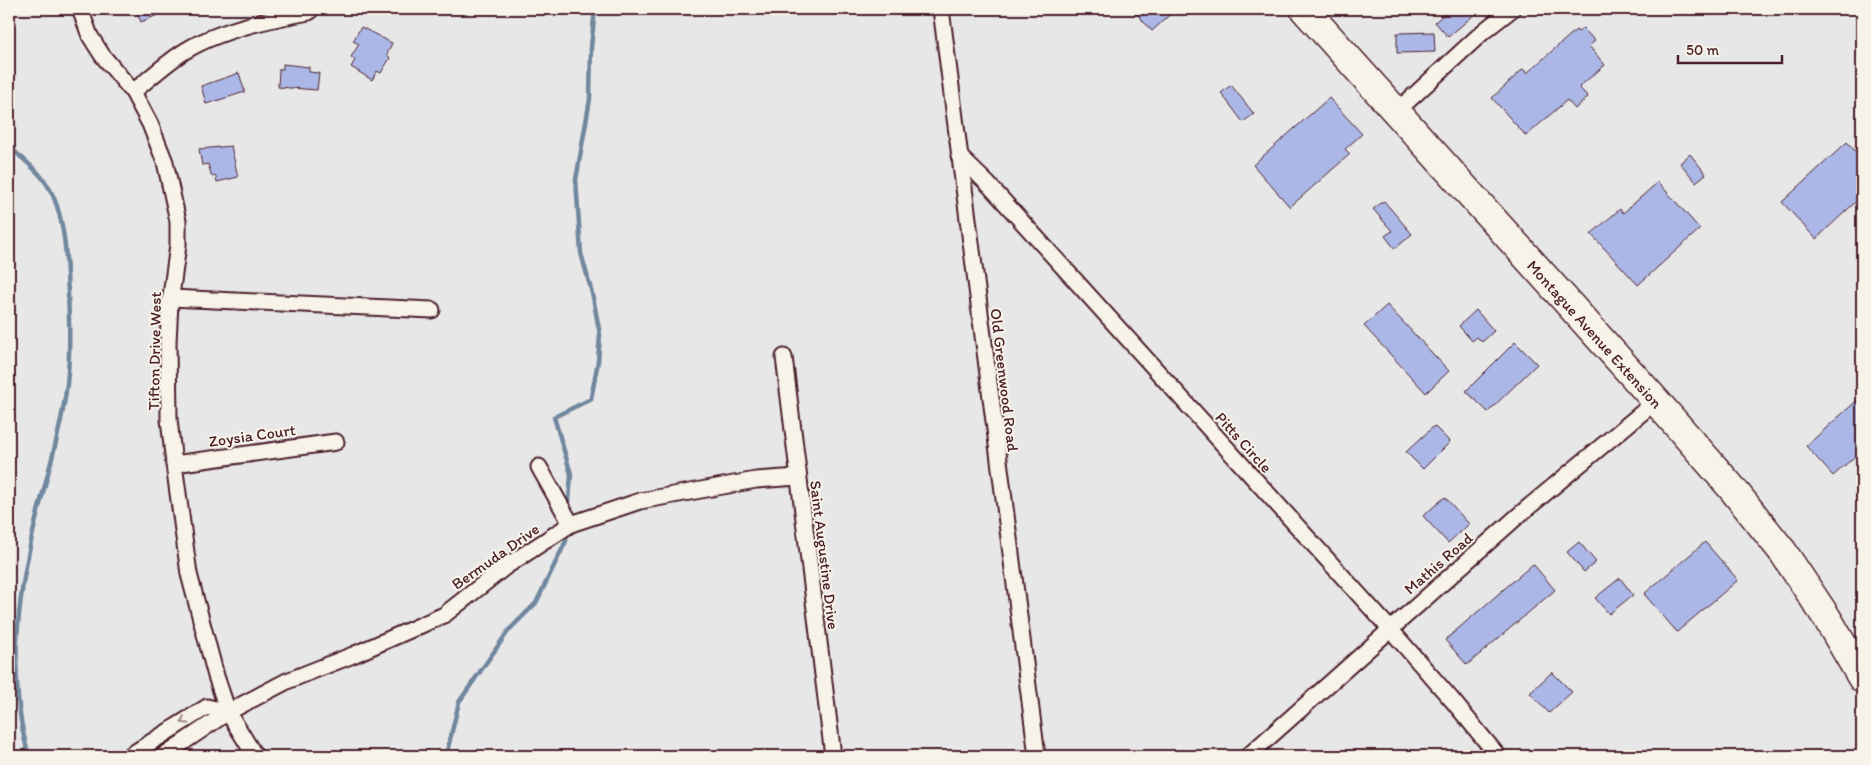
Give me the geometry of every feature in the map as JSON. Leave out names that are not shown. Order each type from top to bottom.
[{"type":"highway","name":"Montague Avenue Extension","points":[[1304,9],[1731,487],[1783,552],[1827,618],[1862,678]]},
{"type":"street","name":"Tifton Drive West","points":[[80,9],[90,36],[102,56],[133,92],[150,124],[165,162],[178,221],[178,245],[171,298],[168,383],[174,464],[189,574],[228,712],[255,756]]},
{"type":"street","name":"Old Greenwood Road","points":[[941,9],[1037,756]]},
{"type":"street","points":[[1396,112],[1477,38],[1512,9]]},
{"type":"street","points":[[133,92],[185,51],[230,30],[280,17],[309,12]]},
{"type":"street","name":"Pitts Circle","points":[[960,156],[988,184],[1390,629],[1498,756]]},
{"type":"street","points":[[171,298],[432,310]]},
{"type":"street","name":"Saint Augustine Drive","points":[[784,357],[833,756]]},
{"type":"street","name":"Mathis Road","points":[[1248,756],[1519,514],[1656,401]]},
{"type":"street","name":"Zoysia Court","points":[[174,464],[336,442]]},
{"type":"street","points":[[539,467],[571,524]]},
{"type":"street","name":"Bermuda Drive","points":[[163,756],[228,712],[287,680],[353,655],[444,614],[505,567],[571,524],[640,501],[756,480],[798,477]]},
{"type":"street","points":[[129,756],[207,707],[228,712]]},
{"type":"building","points":[[135,9],[172,9],[141,22]]},
{"type":"building","points":[[1132,9],[1176,9],[1152,31]]},
{"type":"building","points":[[1450,9],[1481,9],[1448,37],[1435,22]]},
{"type":"building","points":[[361,27],[392,43],[387,54],[390,58],[381,73],[377,71],[372,80],[351,67],[355,60],[351,57],[359,44],[353,41]]},
{"type":"building","points":[[1583,28],[1595,41],[1589,46],[1605,65],[1579,87],[1588,97],[1575,109],[1567,100],[1526,136],[1492,98],[1523,69],[1527,73],[1576,30],[1578,32]]},
{"type":"building","points":[[1434,32],[1435,52],[1397,53],[1397,33]]},
{"type":"building","points":[[283,64],[309,67],[309,72],[319,73],[317,90],[278,87],[279,69],[283,69]]},
{"type":"building","points":[[239,73],[245,92],[206,104],[201,86]]},
{"type":"building","points":[[1231,85],[1254,114],[1243,122],[1221,93]]},
{"type":"building","points":[[1329,98],[1362,134],[1345,149],[1350,154],[1290,207],[1253,165]]},
{"type":"building","points":[[1847,142],[1862,159],[1862,196],[1816,239],[1782,202]]},
{"type":"building","points":[[231,146],[238,177],[217,182],[216,176],[212,177],[208,164],[202,165],[199,149]]},
{"type":"building","points":[[1690,154],[1706,174],[1696,182],[1680,163]]},
{"type":"building","points":[[1658,182],[1700,229],[1638,285],[1591,234],[1620,209],[1623,213]]},
{"type":"building","points":[[1384,201],[1412,234],[1395,249],[1385,236],[1392,231],[1373,209]]},
{"type":"building","points":[[1387,305],[1449,371],[1426,393],[1364,326]]},
{"type":"building","points":[[1476,310],[1494,331],[1482,342],[1477,337],[1472,341],[1459,326]]},
{"type":"building","points":[[1515,342],[1537,364],[1488,412],[1466,391]]},
{"type":"building","points":[[1862,396],[1862,450],[1833,476],[1806,446]]},
{"type":"building","points":[[1434,426],[1450,442],[1423,469],[1406,452]]},
{"type":"building","points":[[1445,497],[1469,524],[1448,543],[1423,516]]},
{"type":"building","points":[[1579,542],[1596,562],[1584,572],[1567,552]]},
{"type":"building","points":[[1705,542],[1738,580],[1677,632],[1644,594]]},
{"type":"building","points":[[1533,564],[1555,590],[1467,665],[1445,640]]},
{"type":"building","points":[[1620,578],[1633,595],[1609,614],[1595,598]]},
{"type":"building","points":[[1552,672],[1572,692],[1549,713],[1530,693]]},
{"type":"waterway","points":[[569,501],[571,474],[554,417],[591,399],[598,361],[600,335],[593,297],[581,253],[576,180],[590,99],[591,47],[595,9]]},
{"type":"waterway","points":[[9,146],[43,178],[56,203],[64,239],[69,315],[69,356],[64,402],[35,524],[19,611],[16,669],[18,699],[22,728],[29,756]]},
{"type":"waterway","points":[[446,756],[459,702],[509,630],[536,603],[566,541],[566,534]]}]
